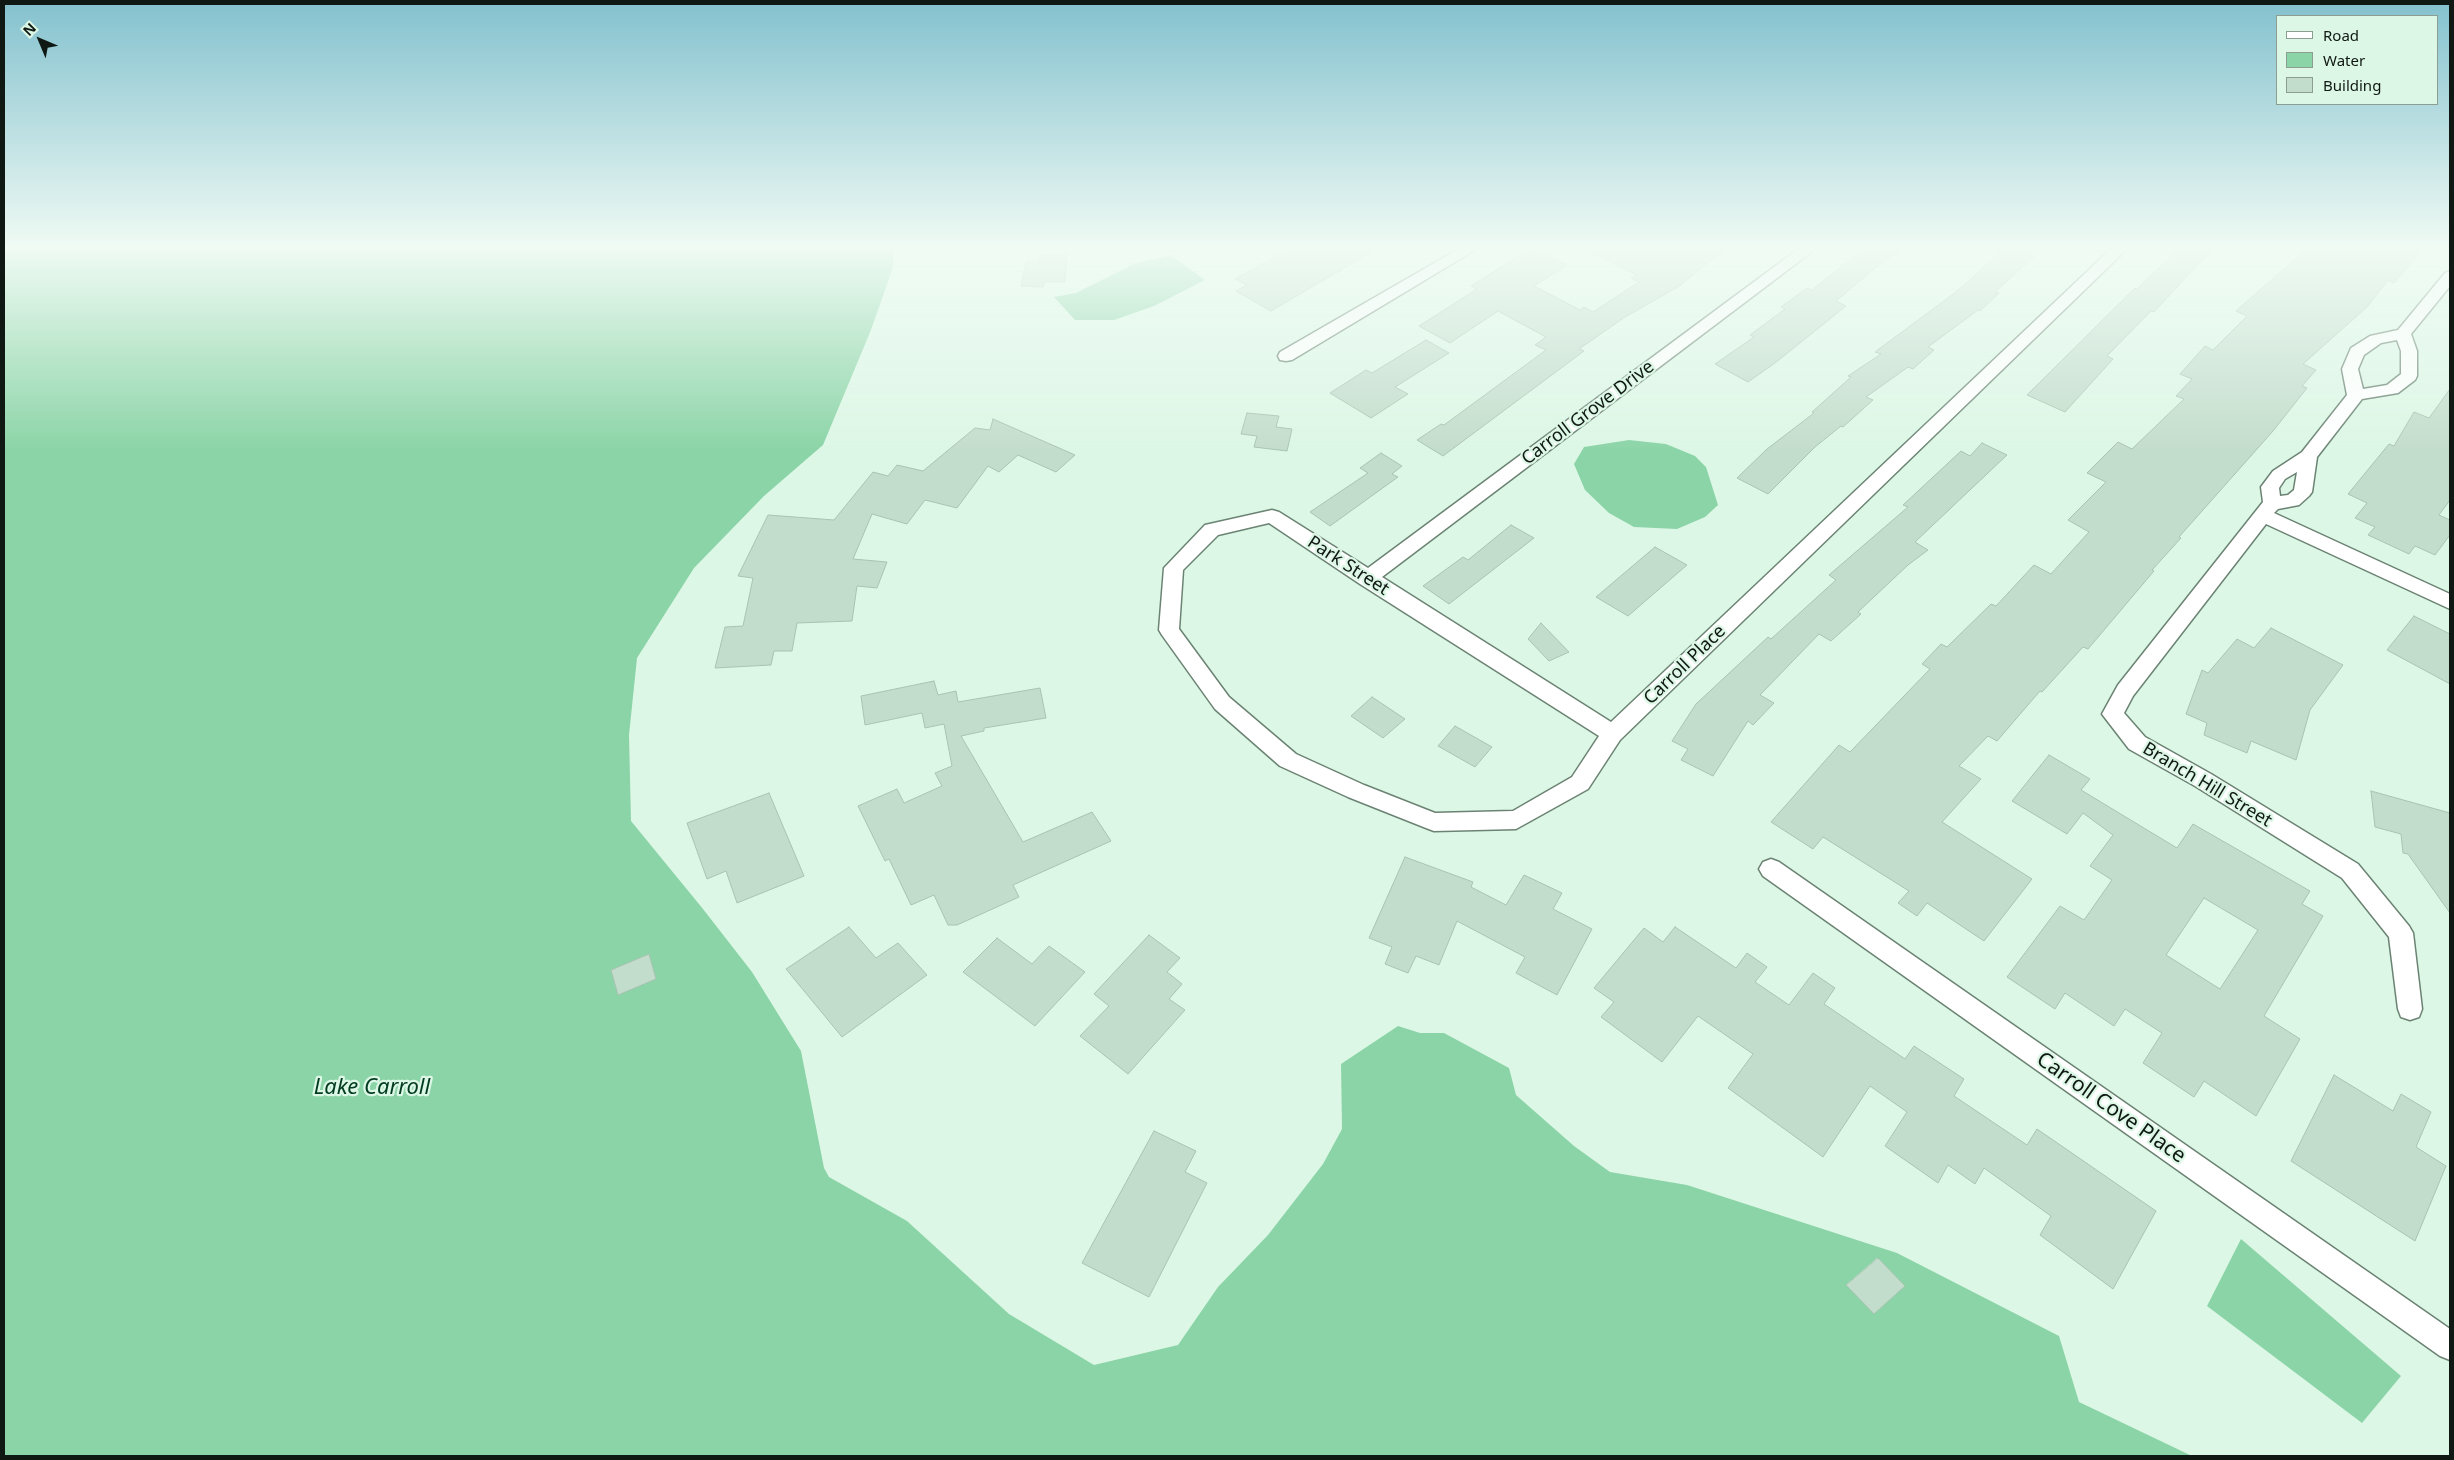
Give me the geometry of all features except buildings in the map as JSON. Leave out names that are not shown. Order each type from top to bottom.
[{"type":"street","points":[[1286,356],[1356,315]]},
{"type":"street","name":"Carroll Grove Drive","points":[[1367,579],[1719,315]]},
{"type":"street","name":"Carroll Place","points":[[1196,667],[1222,703],[1288,760],[1356,791],[1434,822],[1516,820],[1580,783],[1612,734],[2047,315]]},
{"type":"street","points":[[2403,334],[2409,352],[2409,376],[2392,389],[2356,395],[2350,369],[2358,352],[2376,340],[2403,334],[2418,315]]},
{"type":"street","name":"Branch Hill Street","points":[[2356,395],[2308,456],[2279,475],[2270,487],[2267,509],[2124,692],[2114,714],[2137,743],[2203,780],[2350,872],[2401,933],[2410,1009]]},
{"type":"street","points":[[2267,509],[2293,501],[2303,492],[2308,456]]},
{"type":"street","points":[[2267,509],[2450,602]]},
{"type":"street","name":"Park Street","points":[[1196,667],[1169,630],[1174,568],[1212,530],[1272,516],[1367,579],[1612,734]]},
{"type":"street","name":"Carroll Cove Place","points":[[1771,870],[2450,1346]]},
{"type":"water","name":"Lake Carroll","points":[[4,315],[876,315],[823,445],[764,496],[694,568],[637,658],[629,735],[631,821],[752,972],[801,1051],[824,1168],[829,1177],[907,1221],[1009,1314],[1094,1365],[1178,1345],[1218,1287],[1268,1235],[1323,1164],[1342,1129],[1341,1064],[1398,1026],[1420,1033],[1444,1033],[1509,1068],[1516,1095],[1574,1146],[1610,1172],[1687,1185],[1897,1253],[2059,1336],[2079,1402],[2192,1456],[4,1456]],"holes":[[[1877,1258],[1905,1286],[1847,1284]]]},
{"type":"water","points":[[1071,315],[1128,315],[1114,320],[1075,320]]},
{"type":"water","points":[[1629,440],[1666,444],[1695,456],[1706,467],[1718,505],[1705,517],[1677,529],[1634,527],[1609,513],[1585,490],[1574,464],[1584,447]]},
{"type":"water","points":[[2241,1239],[2401,1376],[2362,1423],[2207,1306]]}]
